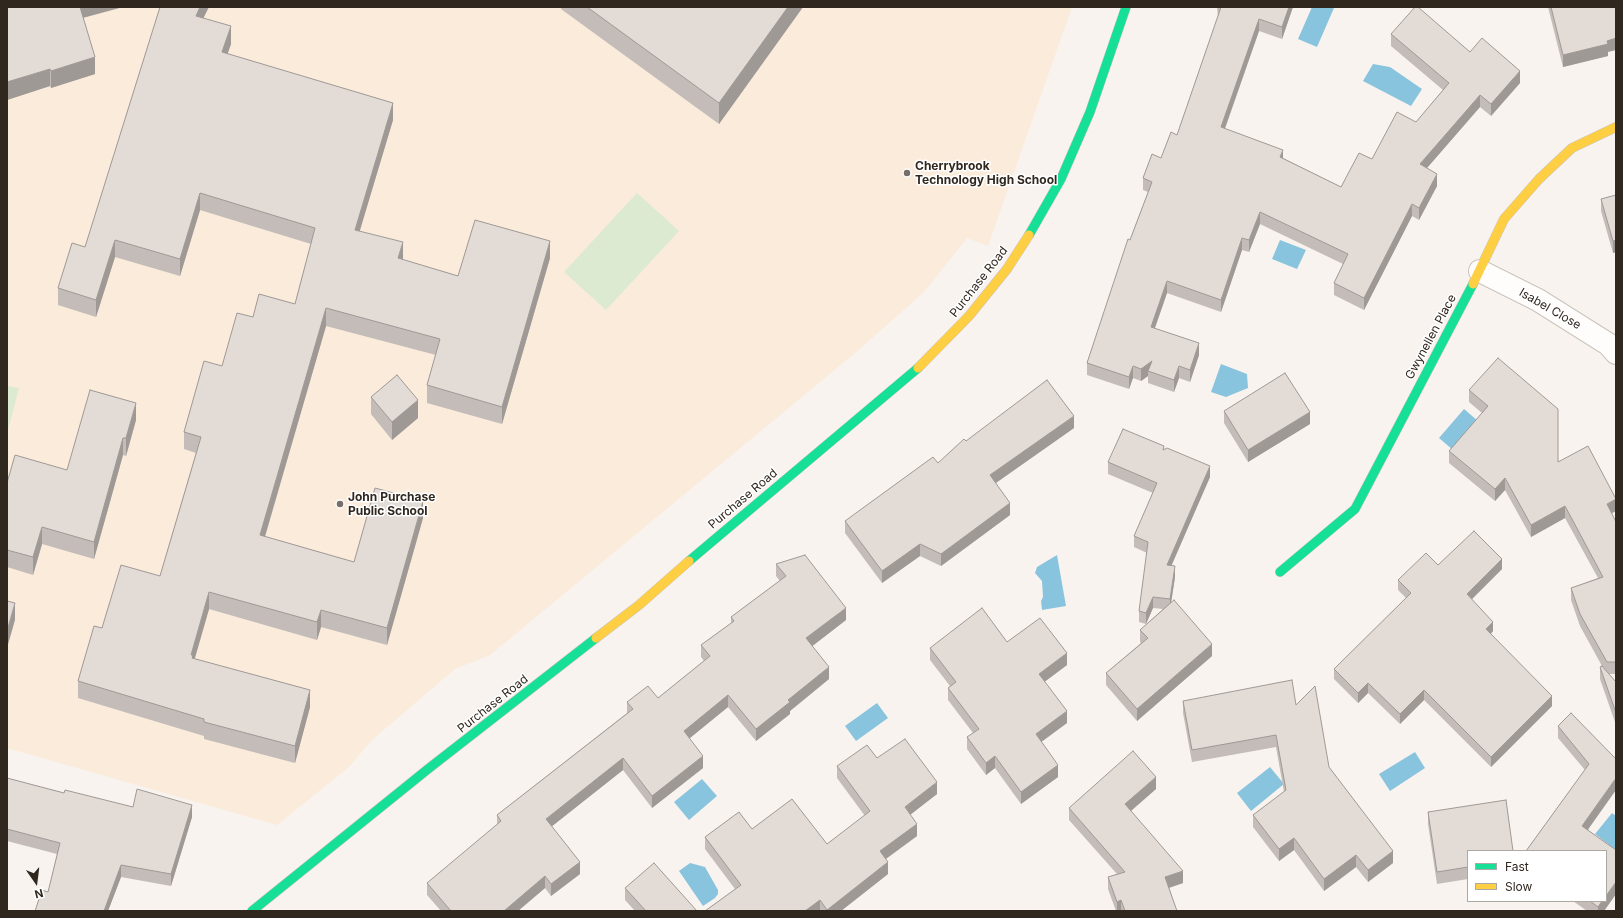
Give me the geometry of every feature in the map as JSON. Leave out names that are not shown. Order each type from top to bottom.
[{"type":"main road","name":"Purchase Road","points":[[252,911],[428,769],[639,605],[722,531],[916,370],[969,316],[1007,269],[1032,232],[1061,180],[1090,112],[1126,7]]},
{"type":"main road","name":"Gwynellen Place","points":[[1280,572],[1354,509],[1480,271],[1504,219],[1539,179],[1572,148],[1616,127]]},
{"type":"street","name":"Isabel Close","points":[[1480,271],[1538,300],[1608,344],[1616,353]]},
{"type":"shaded area","name":"John Purchase Public School","points":[[7,7],[1072,7],[988,246],[967,238],[924,292],[855,353],[490,655],[455,669],[372,740],[349,767],[277,825],[7,748]]},
{"type":"green space","points":[[637,193],[679,231],[606,310],[564,272]]},
{"type":"green space","points":[[7,386],[19,388],[7,434]]},
{"type":"water","points":[[1312,7],[1334,8],[1317,47],[1298,39]]},
{"type":"water","points":[[1373,64],[1390,67],[1422,89],[1411,106],[1363,81]]},
{"type":"water","points":[[1280,240],[1306,250],[1297,269],[1272,259]]},
{"type":"water","points":[[1221,364],[1247,374],[1248,388],[1226,397],[1211,392]]},
{"type":"water","points":[[1464,409],[1478,421],[1453,450],[1439,438]]},
{"type":"water","points":[[1057,555],[1066,606],[1042,610],[1042,581],[1035,573],[1037,567]]},
{"type":"water","points":[[877,703],[888,718],[856,741],[845,726]]},
{"type":"water","points":[[1415,752],[1425,768],[1390,791],[1379,774]]},
{"type":"water","points":[[1270,767],[1284,784],[1251,811],[1237,793]]},
{"type":"water","points":[[702,779],[717,796],[689,820],[674,802]]},
{"type":"water","points":[[1612,813],[1616,816],[1616,850],[1595,834]]},
{"type":"water","points":[[690,863],[705,867],[718,890],[718,894],[715,898],[703,906],[679,871]]},
{"type":"building","points":[[7,7],[80,7],[95,57],[51,71],[50,69],[7,82]]},
{"type":"building","points":[[160,7],[200,7],[196,16],[231,26],[222,52],[393,103],[355,230],[403,242],[398,258],[458,276],[475,220],[550,241],[502,407],[427,385],[440,339],[326,308],[260,535],[354,562],[375,488],[423,501],[387,628],[321,610],[317,622],[209,592],[191,655],[193,655],[192,658],[310,690],[295,746],[204,722],[204,719],[78,681],[94,626],[102,628],[121,565],[160,576],[201,437],[184,432],[204,361],[222,366],[237,313],[253,317],[259,294],[295,304],[315,228],[200,193],[180,259],[115,240],[96,300],[58,288],[72,243],[85,247]]},
{"type":"building","points":[[587,7],[788,7],[719,103]]},
{"type":"building","points":[[1221,7],[1289,7],[1282,27],[1259,19],[1221,127],[1283,150],[1280,157],[1341,187],[1359,153],[1372,159],[1397,112],[1416,122],[1449,83],[1391,34],[1415,7],[1418,7],[1470,52],[1482,38],[1520,71],[1491,104],[1480,95],[1420,164],[1437,174],[1419,208],[1412,204],[1364,298],[1334,283],[1348,254],[1260,212],[1249,240],[1242,238],[1221,300],[1167,281],[1151,327],[1199,343],[1190,370],[1179,366],[1174,380],[1148,371],[1152,361],[1141,369],[1133,366],[1129,377],[1087,363],[1128,239],[1130,240],[1152,182],[1143,178],[1152,154],[1161,158],[1171,132],[1177,135]]},
{"type":"building","points":[[1551,7],[1616,7],[1616,38],[1607,41],[1608,44],[1563,55]]},
{"type":"building","points":[[1616,195],[1616,240],[1613,241],[1601,199]]},
{"type":"building","points":[[1498,358],[1558,409],[1558,462],[1588,446],[1616,499],[1607,504],[1616,522],[1616,662],[1607,662],[1580,614],[1571,588],[1603,577],[1565,506],[1531,525],[1505,478],[1495,489],[1449,451],[1488,406],[1469,390]]},
{"type":"building","points":[[1285,373],[1310,412],[1248,450],[1224,411]]},
{"type":"building","points":[[397,375],[418,400],[392,422],[371,397]]},
{"type":"building","points":[[1047,380],[1074,416],[990,475],[1010,503],[941,554],[920,544],[882,571],[845,521],[933,457],[938,463],[964,439],[966,441]]},
{"type":"building","points":[[90,390],[136,403],[126,438],[123,438],[94,542],[42,527],[33,557],[7,550],[7,483],[15,455],[67,470]]},
{"type":"building","points":[[1123,429],[1164,446],[1163,450],[1167,448],[1210,466],[1167,565],[1175,566],[1170,599],[1153,597],[1146,613],[1139,611],[1148,542],[1134,536],[1157,483],[1108,462]]},
{"type":"building","points":[[1474,531],[1502,559],[1467,594],[1493,622],[1486,629],[1552,696],[1491,757],[1424,690],[1400,714],[1368,683],[1358,693],[1334,669],[1411,593],[1398,580],[1426,553],[1438,565]]},
{"type":"building","points":[[805,555],[846,608],[806,638],[829,667],[788,700],[790,702],[756,729],[728,695],[684,731],[703,756],[652,796],[623,758],[546,819],[580,862],[551,884],[545,876],[504,911],[451,911],[427,883],[501,821],[497,815],[633,709],[627,702],[648,686],[658,698],[710,656],[701,645],[734,621],[731,617],[786,576],[776,564]]},
{"type":"building","points":[[1174,600],[1212,644],[1137,709],[1106,673],[1148,638],[1140,630]]},
{"type":"building","points":[[7,601],[15,603],[7,631]]},
{"type":"building","points":[[982,608],[1007,642],[1040,618],[1067,653],[1039,674],[1067,711],[1036,734],[1058,765],[1021,792],[995,756],[986,763],[967,737],[979,729],[948,688],[956,682],[930,648]]},
{"type":"building","points":[[1602,666],[1616,682],[1616,713],[1600,667]]},
{"type":"building","points":[[1292,680],[1296,705],[1315,686],[1329,767],[1393,851],[1368,870],[1356,855],[1324,879],[1294,838],[1279,849],[1253,815],[1286,790],[1276,735],[1192,750],[1183,701]]},
{"type":"building","points":[[1571,713],[1616,759],[1616,778],[1582,826],[1616,850],[1616,882],[1607,895],[1607,850],[1527,850],[1589,764],[1558,726]]},
{"type":"building","points":[[905,739],[937,782],[905,807],[917,824],[880,851],[888,862],[827,910],[820,900],[805,911],[705,911],[741,885],[705,837],[739,812],[752,829],[792,799],[827,844],[870,811],[837,766],[867,745],[877,758]]},
{"type":"building","points":[[1133,751],[1156,777],[1125,804],[1183,871],[1165,877],[1177,911],[1125,911],[1121,900],[1117,902],[1108,877],[1125,872],[1069,808]]},
{"type":"building","points":[[7,778],[64,793],[65,790],[133,807],[137,789],[192,805],[171,874],[121,865],[104,911],[35,911],[42,890],[48,892],[60,843],[7,829]]},
{"type":"building","points":[[1506,800],[1513,850],[1467,850],[1467,867],[1437,872],[1428,812]]},
{"type":"building","points":[[654,863],[697,911],[646,911],[625,888]]},
{"type":"building","points":[[1591,902],[1601,902],[1598,907]]},
{"type":"traffic: fast","points":[[1029,235],[1061,179],[1090,112],[1126,7]]},
{"type":"traffic: fast","points":[[1280,572],[1355,509],[1473,284]]},
{"type":"traffic: fast","points":[[689,561],[918,368]]},
{"type":"traffic: fast","points":[[252,911],[428,769],[596,638]]},
{"type":"traffic: slow","points":[[1473,284],[1504,219],[1539,179],[1572,148],[1616,127]]},
{"type":"traffic: slow","points":[[918,368],[969,316],[1007,269],[1029,235]]},
{"type":"traffic: slow","points":[[596,638],[639,605],[689,561]]},
{"type":"place","name":"Cherrybrook Technology High School","points":[[907,173]]},
{"type":"place","name":"John Purchase Public School","points":[[340,504]]}]
